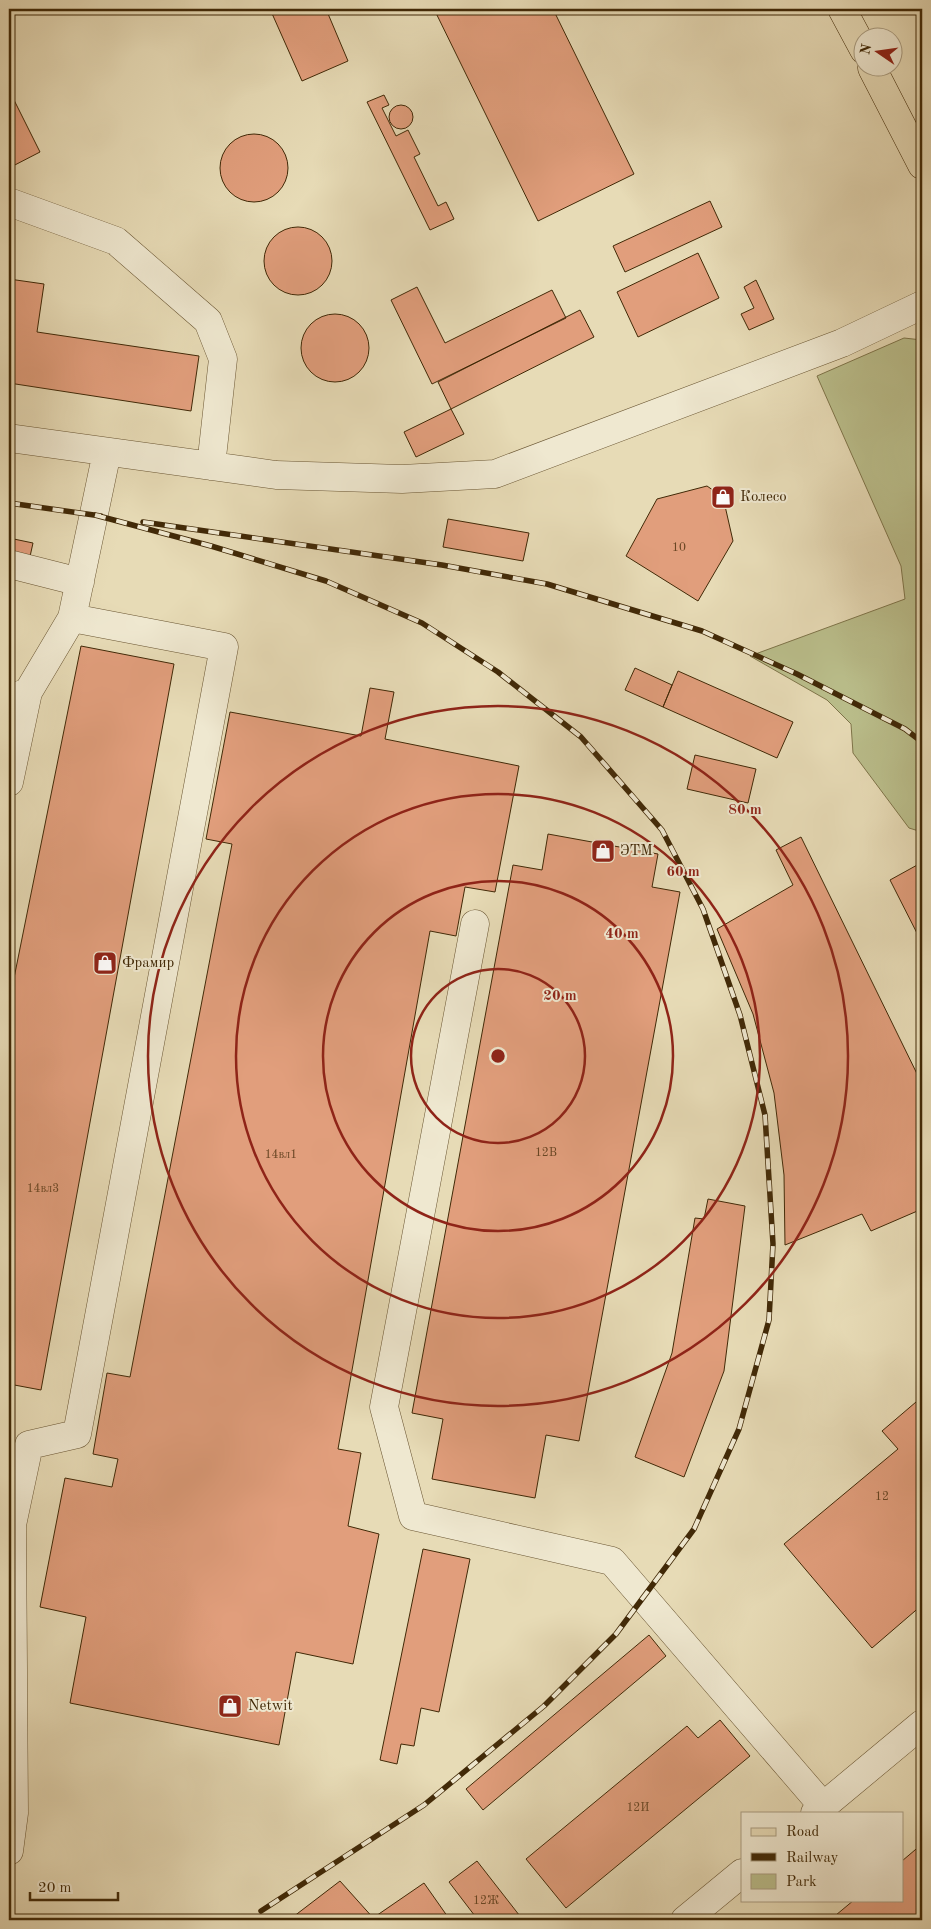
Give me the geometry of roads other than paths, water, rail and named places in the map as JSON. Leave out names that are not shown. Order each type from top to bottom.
[{"type":"main road","points":[[842,9],[854,31]]},
{"type":"main road","points":[[877,78],[922,164]]},
{"type":"street","points":[[9,202],[116,241],[208,321],[223,359],[211,466]]},
{"type":"street","points":[[9,438],[276,475],[402,479],[495,474],[842,343],[922,305]]},
{"type":"street","points":[[9,782],[19,696],[72,618],[107,452]]},
{"type":"street","points":[[9,564],[80,582]]},
{"type":"street","points":[[9,1851],[14,1813],[11,1716],[12,1525],[30,1445],[77,1434],[224,647],[72,618]]},
{"type":"street","points":[[475,924],[384,1407],[413,1516],[612,1561],[819,1810],[922,1724]]},
{"type":"street","points":[[685,1920],[741,1874]]},
{"type":"railway","points":[[9,503],[101,516]]},
{"type":"railway","points":[[95,515],[211,546],[326,581],[422,623],[498,672],[581,737],[662,830],[703,909],[740,1015],[765,1115],[773,1244],[769,1320],[739,1429],[694,1529],[616,1634],[544,1706],[424,1805],[261,1911]]},
{"type":"railway","points":[[143,522],[442,565],[547,584],[702,631],[797,674],[905,729],[922,742]]},
{"type":"place","name":"Колесо","points":[[723,497]]},
{"type":"place","name":"ЭТМ","points":[[603,851]]},
{"type":"place","name":"Фрамир","points":[[105,963]]},
{"type":"place","name":"Netwit","points":[[230,1706]]}]
